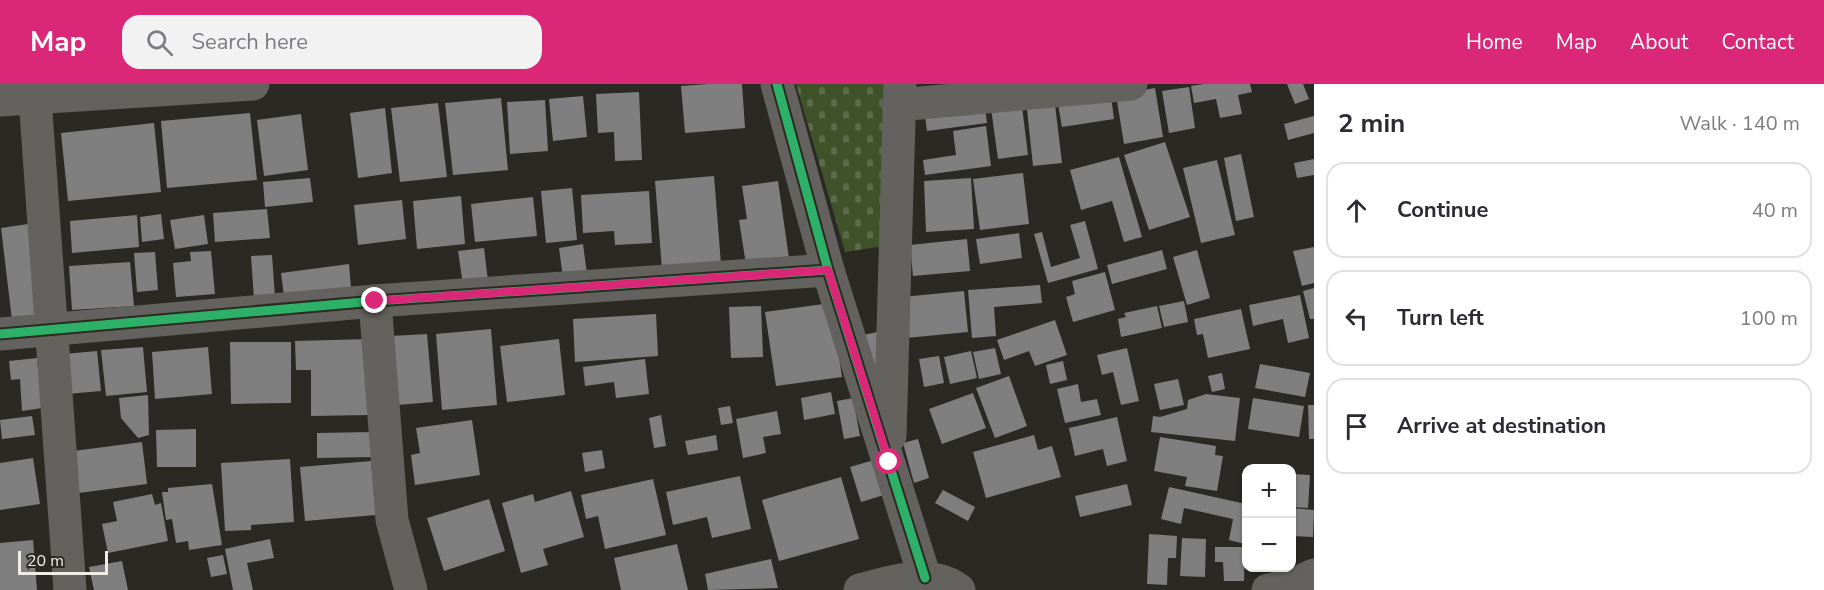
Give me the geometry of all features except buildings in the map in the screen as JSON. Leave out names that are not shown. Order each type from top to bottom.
[{"type":"street","points":[[0,100],[253,84]]},
{"type":"street","points":[[777,84],[828,270],[925,579]]},
{"type":"street","points":[[889,462],[899,94],[1131,84]]},
{"type":"street","points":[[35,98],[70,590]]},
{"type":"street","points":[[0,334],[375,301],[828,270]]},
{"type":"street","points":[[375,301],[392,520],[411,590]]},
{"type":"street","points":[[1268,590],[1295,584],[1314,575]]},
{"type":"street","points":[[860,590],[906,579],[950,582],[959,590]]},
{"type":"green space","points":[[796,84],[903,84],[891,245],[845,252]]},
{"type":"cycle path","points":[[777,84],[828,270],[925,578]]},
{"type":"cycle path","points":[[0,334],[375,301],[828,270]]},
{"type":"route","points":[[375,301],[828,270],[889,462]]}]
